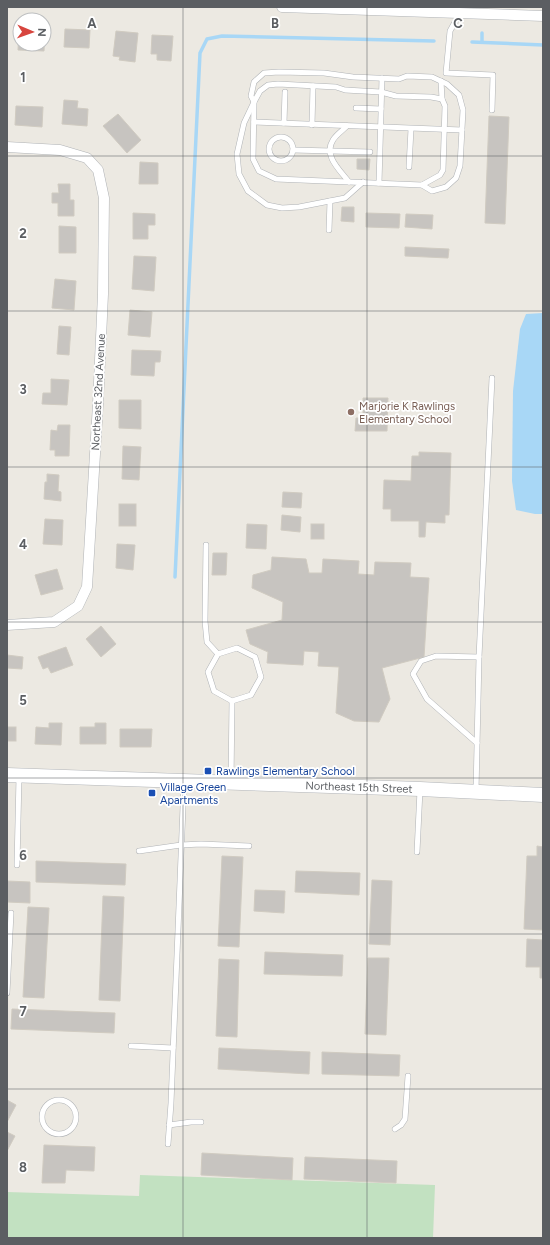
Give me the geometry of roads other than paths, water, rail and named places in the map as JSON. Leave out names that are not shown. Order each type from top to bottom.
[{"type":"street","points":[[282,7],[505,10],[543,16]]},
{"type":"street","name":"Northeast 32nd Avenue","points":[[7,147],[60,150],[87,158],[98,170],[104,198],[103,294],[92,527],[87,587],[78,606],[54,622],[7,626]]},
{"type":"street","name":"Northeast 15th Street","points":[[13,775],[231,782],[543,795]]},
{"type":"lane","points":[[447,84],[446,74],[450,30],[460,10]]},
{"type":"lane","points":[[264,73],[324,73],[353,77],[399,79],[407,76],[432,77],[447,84],[459,95],[463,110],[460,166],[456,178],[446,187],[432,191],[422,185],[276,179],[259,171],[253,159],[254,102],[251,96],[254,82],[264,73]]},
{"type":"lane","points":[[446,74],[494,75],[492,110]]},
{"type":"lane","points":[[379,183],[382,78]]},
{"type":"lane","points":[[422,185],[440,175],[443,170],[445,106],[442,99],[440,81]]},
{"type":"lane","points":[[363,182],[345,198],[299,207],[282,208],[267,205],[248,191],[239,174],[237,154],[244,123],[260,91],[268,85],[278,84],[336,87],[345,90],[381,92],[396,96],[431,97],[442,99]]},
{"type":"lane","points":[[312,125],[313,86]]},
{"type":"lane","points":[[284,123],[285,92]]},
{"type":"lane","points":[[356,108],[381,109]]},
{"type":"lane","points":[[254,122],[462,130]]},
{"type":"lane","points":[[346,126],[333,140],[329,151],[333,162],[349,182]]},
{"type":"lane","points":[[409,167],[411,128]]},
{"type":"lane","points":[[282,137],[291,143],[293,150],[290,157],[283,161],[275,160],[269,149],[274,139],[282,137]]},
{"type":"lane","points":[[293,150],[370,152]]},
{"type":"lane","points":[[329,230],[330,201]]},
{"type":"lane","points":[[476,793],[479,657],[492,378]]},
{"type":"lane","points":[[206,545],[205,621],[207,642],[218,654]]},
{"type":"lane","points":[[237,648],[255,657],[261,677],[251,695],[232,701],[214,691],[208,672],[218,654],[237,648]]},
{"type":"lane","points":[[476,743],[427,699],[413,674],[421,661],[436,656],[479,657]]},
{"type":"lane","points":[[231,782],[232,701]]},
{"type":"lane","points":[[13,775],[17,865]]},
{"type":"lane","points":[[168,1144],[184,781]]},
{"type":"lane","points":[[417,852],[420,790]]},
{"type":"lane","points":[[139,851],[181,845],[201,844],[249,846]]},
{"type":"lane","points":[[7,992],[12,913]]},
{"type":"lane","points":[[131,1046],[173,1048]]},
{"type":"lane","points":[[396,1129],[405,1119],[408,1076]]},
{"type":"lane","points":[[58,1099],[71,1103],[77,1115],[73,1128],[61,1134],[48,1130],[42,1119],[43,1111],[46,1105],[58,1099]]},
{"type":"lane","points":[[169,1125],[201,1122]]},
{"type":"water","points":[[543,313],[543,514],[535,514],[516,510],[512,481],[513,391],[520,329],[526,314]]},
{"type":"waterway","points":[[482,33],[482,42]]},
{"type":"waterway","points":[[175,577],[200,53],[207,39],[222,36],[434,41]]},
{"type":"waterway","points":[[472,42],[543,45]]},
{"type":"place","name":"Marjorie K Rawlings Elementary School","points":[[351,412]]},
{"type":"place","name":"Rawlings Elementary School","points":[[208,771]]},
{"type":"place","name":"Village Green Apartments","points":[[152,793]]}]
